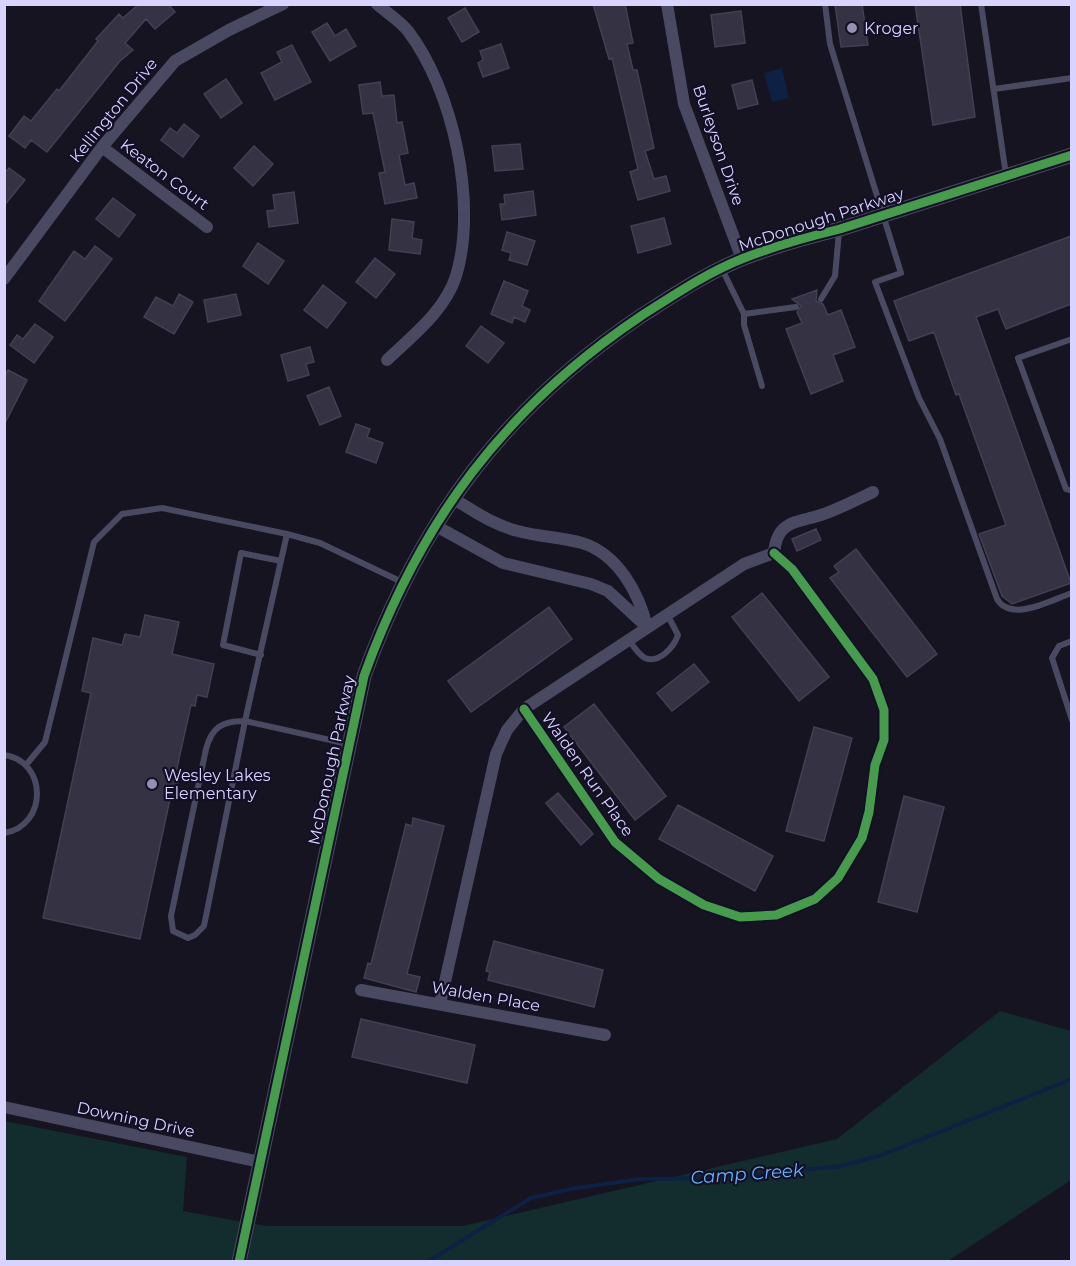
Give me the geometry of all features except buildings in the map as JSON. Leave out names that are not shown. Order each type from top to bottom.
[{"type":"street","name":"Kellington Drive","points":[[4,279],[102,147],[175,61],[229,30],[283,4]]},
{"type":"street","points":[[377,4],[407,29],[441,91],[458,148],[464,218],[462,248],[456,277],[447,295],[429,319],[387,360]]},
{"type":"street","name":"Burleyson Drive","points":[[667,4],[684,104],[742,258]]},
{"type":"street","name":"Keaton Court","points":[[102,147],[207,227]]},
{"type":"street","name":"McDonough Parkway","points":[[239,1262],[308,949],[348,744],[364,676],[378,638],[404,583],[452,498],[503,431],[543,392],[599,344],[665,301],[722,268],[742,258],[1071,155]]},
{"type":"street","points":[[774,553],[780,533],[790,523],[821,515],[873,492]]},
{"type":"street","points":[[452,498],[497,525],[592,547],[613,561],[643,608],[648,627]]},
{"type":"street","points":[[436,526],[495,560],[591,584],[616,597],[632,615],[648,627]]},
{"type":"street","name":"Walden Run Place","points":[[440,1004],[496,754],[507,730],[524,709],[744,564],[774,553],[792,569],[873,679],[884,710],[884,740],[875,765],[869,812],[862,838],[838,878],[815,899],[795,910],[776,915],[740,917],[704,905],[659,879],[615,842],[524,709]]},
{"type":"street","points":[[616,597],[629,585]]},
{"type":"street","name":"Walden Place","points":[[361,990],[605,1035]]},
{"type":"street","name":"Downing Drive","points":[[4,1107],[260,1162]]},
{"type":"lane","points":[[825,4],[830,44],[901,273],[875,282],[919,398],[940,440],[997,599],[1001,606],[1015,611],[1071,593]]},
{"type":"lane","points":[[981,4],[1006,175]]},
{"type":"lane","points":[[994,89],[1071,78]]},
{"type":"lane","points":[[821,299],[835,276],[840,229]]},
{"type":"lane","points":[[722,268],[744,314],[744,325],[762,386]]},
{"type":"lane","points":[[744,314],[796,307]]},
{"type":"lane","points":[[1071,339],[1018,358],[1066,489],[1071,492]]},
{"type":"lane","points":[[26,765],[45,742],[94,542],[122,514],[162,508],[287,534],[320,543],[404,583]]},
{"type":"lane","points":[[287,534],[245,721],[204,926],[188,938],[173,931],[171,916],[206,749],[209,739],[220,724],[229,721],[245,721],[348,744]]},
{"type":"lane","points":[[261,655],[222,645],[241,553],[281,561]]},
{"type":"lane","points":[[628,640],[643,658],[652,660],[666,653],[676,643],[678,635],[667,614]]},
{"type":"lane","points":[[1071,641],[1059,646],[1052,658],[1071,720]]},
{"type":"lane","points":[[4,755],[26,765],[37,783],[36,808],[20,828],[4,833]]},
{"type":"green space","points":[[1000,1011],[1071,1031],[1071,1180],[948,1261],[5,1261],[4,1121],[187,1157],[183,1211],[266,1226],[463,1226],[837,1139]]},
{"type":"water","points":[[782,68],[789,98],[772,102],[764,73]]},
{"type":"waterway","name":"Camp Creek","points":[[427,1262],[531,1198],[570,1189],[640,1179],[726,1178],[841,1166],[882,1155],[1072,1079]]},
{"type":"cycle path","points":[[239,1262],[364,676],[386,620],[412,567],[440,518],[472,472],[508,429],[548,389],[592,352],[641,316],[717,270],[779,246],[840,229],[1072,155]]},
{"type":"cycle path","points":[[524,709],[615,842],[659,879],[704,905],[740,917],[776,915],[815,899],[838,878],[862,838],[869,812],[875,765],[884,740],[884,710],[873,679],[792,569],[774,553]]},
{"type":"place","name":"Kroger","points":[[852,28]]},
{"type":"place","name":"Wesley Lakes Elementary","points":[[152,784]]}]
